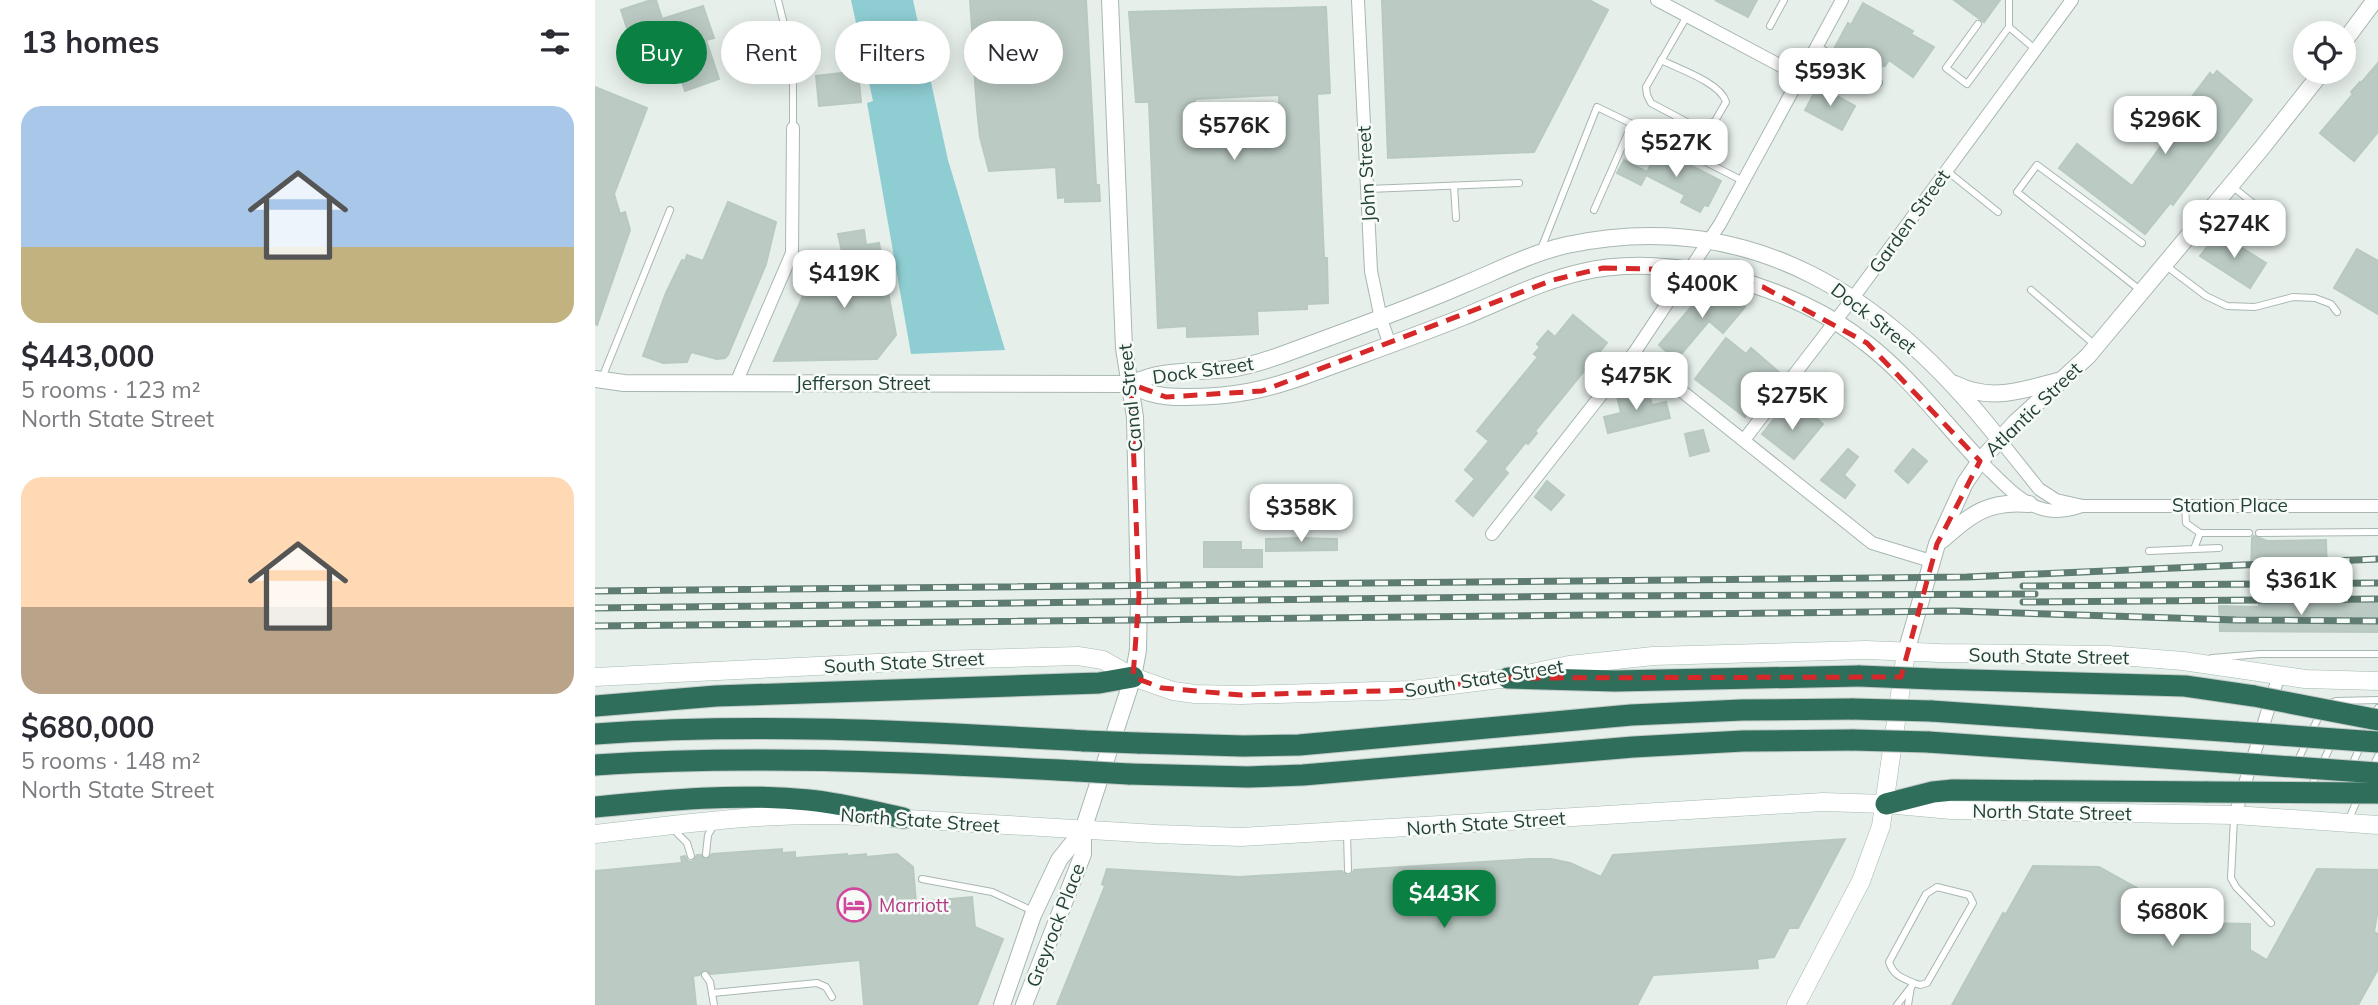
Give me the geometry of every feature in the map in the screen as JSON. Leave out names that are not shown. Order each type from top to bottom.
[{"type":"highway","points":[[1508,678],[1615,681],[1859,676],[2185,686],[2254,696],[2378,720]]},
{"type":"highway","points":[[595,706],[728,695],[1099,683],[1133,677]]},
{"type":"highway","points":[[595,734],[717,729],[828,729],[1138,743],[1299,745],[1631,715],[1853,709],[1931,711],[2378,742]]},
{"type":"highway","points":[[595,765],[725,759],[835,760],[1234,777],[1303,775],[1715,742],[1853,740],[1928,742],[2222,761],[2372,783]]},
{"type":"highway","points":[[1886,804],[1933,792],[1953,790],[2207,792],[2372,783]]},
{"type":"highway","points":[[595,807],[709,796],[774,798],[841,805],[902,818]]},
{"type":"main road","name":"South State Street","points":[[595,677],[1078,656],[1103,660],[1133,677],[1162,688],[1184,693],[1228,695],[1412,690],[1508,678],[1569,664],[1681,654],[1851,650],[2108,655],[2183,661],[2305,679],[2378,681]]},
{"type":"main road","name":"Atlantic Street","points":[[1798,1004],[1861,881],[1881,827],[1906,652]]},
{"type":"main road","name":"North State Street","points":[[595,834],[797,814],[1241,837],[1791,803],[1886,804],[1942,810],[2235,815],[2275,810],[2329,814],[2347,823],[2378,825]]},
{"type":"street","name":"Canal Street","points":[[1083,830],[1133,677],[1138,650],[1135,416],[1124,348],[1109,0]]},
{"type":"street","name":"John Street","points":[[1357,0],[1371,271],[1381,319],[1390,345]]},
{"type":"street","points":[[1657,0],[1800,76]]},
{"type":"street","points":[[1492,534],[1634,353],[1710,239],[1745,182],[1842,0]]},
{"type":"street","name":"Garden Street","points":[[1744,440],[1853,298],[2072,0]]},
{"type":"street","points":[[2356,26],[2375,0]]},
{"type":"street","name":"Atlantic Street","points":[[1906,652],[1937,544],[1965,483],[1980,461],[1999,439],[2097,346],[2312,84]]},
{"type":"street","points":[[736,383],[792,253],[793,128]]},
{"type":"street","name":"Dock Street","points":[[1131,384],[1157,373],[1232,369],[1259,363],[1381,319],[1539,254],[1565,246],[1617,237],[1710,239],[1795,266],[1853,298],[1903,337],[1950,382],[1999,439]]},
{"type":"street","name":"Dock Street","points":[[1131,384],[1150,394],[1167,397],[1245,394],[1280,385],[1390,345],[1553,280],[1581,272],[1623,267],[1688,270],[1731,277],[1763,287],[1835,321],[1881,356],[1980,461]]},
{"type":"street","points":[[1634,353],[1873,544],[1931,561]]},
{"type":"street","points":[[1950,382],[1969,391],[1991,394],[2064,379]]},
{"type":"street","name":"Jefferson Street","points":[[598,380],[624,383],[1131,384]]},
{"type":"street","name":"Station Place","points":[[1999,439],[2039,489],[2056,500],[2083,506],[2378,506]]},
{"type":"street","name":"Station Place","points":[[1980,461],[2029,504],[2055,512],[2083,506]]},
{"type":"street","points":[[1937,544],[1985,507],[2011,502],[2029,504]]},
{"type":"street","points":[[2235,815],[2279,675]]},
{"type":"street","name":"Greyrock Place","points":[[1002,1005],[1034,912],[1059,860],[1083,830]]},
{"type":"street","name":"Greyrock Place","points":[[1024,1005],[1083,854],[1083,830]]},
{"type":"lane","points":[[778,0],[793,60],[793,128]]},
{"type":"lane","points":[[1770,26],[1784,0]]},
{"type":"lane","points":[[1978,24],[1946,68],[1967,84],[2009,27],[2008,0]]},
{"type":"lane","points":[[1661,60],[1716,87],[1724,94],[1725,102],[1716,121],[1700,128],[1651,103],[1647,95],[1646,87],[1661,60],[1687,16]]},
{"type":"lane","points":[[2009,27],[2035,50]]},
{"type":"lane","points":[[1817,46],[1879,83]]},
{"type":"lane","points":[[1539,254],[1597,107],[1745,182]]},
{"type":"lane","points":[[1594,210],[1632,124]]},
{"type":"lane","points":[[2141,292],[2017,192],[2038,165],[2142,243]]},
{"type":"lane","points":[[1946,171],[1998,212]]},
{"type":"lane","points":[[1366,189],[1519,183]]},
{"type":"lane","points":[[1454,186],[1456,218]]},
{"type":"lane","points":[[2231,186],[2258,207]]},
{"type":"lane","points":[[598,380],[670,210]]},
{"type":"lane","points":[[2164,264],[2206,296],[2227,306],[2267,306],[2293,297],[2315,298],[2331,304],[2337,312]]},
{"type":"lane","points":[[2031,290],[2097,346]]},
{"type":"lane","points":[[2185,504],[2186,523],[2200,533],[2249,533]]},
{"type":"lane","points":[[2259,533],[2378,532]]},
{"type":"lane","points":[[2194,549],[2200,533]]},
{"type":"lane","points":[[2149,551],[2219,548]]},
{"type":"lane","points":[[2183,661],[2260,654],[2378,654]]},
{"type":"lane","points":[[2341,723],[2352,700]]},
{"type":"lane","points":[[2275,810],[2323,708],[2336,701],[2378,700]]},
{"type":"lane","points":[[2329,814],[2378,708]]},
{"type":"lane","points":[[2299,812],[2336,735]]},
{"type":"lane","points":[[2347,823],[2372,783],[2378,756]]},
{"type":"lane","points":[[2235,815],[2231,878],[2236,887],[2271,923]]},
{"type":"lane","points":[[706,855],[708,835],[718,820]]},
{"type":"lane","points":[[669,825],[687,843],[691,856]]},
{"type":"lane","points":[[1346,832],[1348,870]]},
{"type":"lane","points":[[922,879],[992,892],[1034,912]]},
{"type":"lane","points":[[1937,887],[1969,895],[1973,903],[1927,983],[1912,985],[1891,970],[1889,962],[1926,894],[1937,887]]},
{"type":"lane","points":[[710,982],[714,974]]},
{"type":"lane","points":[[705,975],[710,982],[714,1005]]},
{"type":"lane","points":[[713,993],[817,983],[826,987],[832,997]]},
{"type":"lane","points":[[1896,1005],[1912,985]]},
{"type":"lane","points":[[1908,1005],[1912,985]]},
{"type":"highlighted area","points":[[1603,268],[1688,270],[1763,287],[1867,343],[1980,461],[1937,544],[1901,677],[1508,678],[1412,690],[1241,695],[1162,688],[1133,677],[1139,596],[1131,384],[1166,397],[1262,391],[1553,280]]},
{"type":"water","points":[[851,0],[913,0],[918,21],[856,21]]},
{"type":"water","points":[[869,84],[931,84],[948,160],[1005,350],[911,354],[867,103],[873,101]]},
{"type":"building","points":[[656,0],[662,19],[703,6],[714,38],[707,40],[707,21],[625,21],[621,10]]},
{"type":"building","points":[[970,0],[1086,0],[1096,185],[1099,185],[1100,201],[1065,202],[1065,197],[1058,198],[1056,167],[989,171],[980,137],[975,84],[1063,84],[1063,21],[972,21]]},
{"type":"building","points":[[1382,0],[1589,0],[1608,10],[1534,152],[1388,158]]},
{"type":"building","points":[[1715,0],[1757,0],[1748,17]]},
{"type":"building","points":[[1954,0],[2000,0],[1984,22]]},
{"type":"building","points":[[1863,3],[1913,31],[1911,34],[1934,47],[1913,77],[1889,60],[1879,71],[1835,47]]},
{"type":"building","points":[[1326,7],[1330,93],[1317,94],[1328,303],[1307,304],[1307,309],[1257,311],[1258,334],[1187,337],[1187,326],[1158,328],[1149,102],[1136,102],[1129,12]],"holes":[[[1279,95],[1280,121],[1196,124],[1195,99]]]},
{"type":"building","points":[[707,43],[719,79],[707,83]]},
{"type":"building","points":[[2378,63],[2378,132],[2354,161],[2320,133],[2353,94],[2351,92]]},
{"type":"building","points":[[2217,71],[2252,100],[2173,205],[2170,203],[2145,234],[2059,168],[2077,144],[2132,186],[2182,117],[2178,115],[2210,73],[2213,76]]},
{"type":"building","points":[[835,74],[835,84],[859,84],[861,102],[819,106],[817,84],[821,84],[821,75]]},
{"type":"building","points":[[683,84],[705,84],[685,91]]},
{"type":"building","points":[[1818,86],[1855,106],[1842,130],[1805,110]]},
{"type":"building","points":[[595,87],[647,108],[614,194],[620,214],[625,212],[630,230],[597,325],[595,324]]},
{"type":"building","points":[[1659,149],[1721,181],[1708,206],[1704,205],[1700,212],[1681,202],[1685,195],[1646,175],[1641,185],[1617,173],[1624,160],[1647,172]]},
{"type":"building","points":[[728,202],[776,222],[766,264],[728,355],[717,359],[691,352],[687,362],[663,363],[643,356],[666,293],[682,260],[685,261],[687,255],[703,261]]},
{"type":"building","points":[[864,230],[866,245],[879,243],[896,335],[877,359],[774,361],[810,280],[847,274],[838,234]]},
{"type":"building","points":[[2218,233],[2266,263],[2250,288],[2200,256]]},
{"type":"building","points":[[2357,249],[2378,261],[2378,314],[2334,288]]},
{"type":"building","points":[[1706,290],[1731,296],[1745,307],[1723,333],[1709,321],[1676,360],[1659,345],[1692,306],[1689,304]]},
{"type":"building","points":[[1573,315],[1607,343],[1535,431],[1537,433],[1504,469],[1508,473],[1473,516],[1456,501],[1475,479],[1465,470],[1489,441],[1477,431],[1538,357],[1534,354],[1540,347],[1537,344],[1548,331],[1555,337]]},
{"type":"building","points":[[1726,338],[1746,354],[1751,348],[1780,373],[1745,417],[1695,379]]},
{"type":"building","points":[[1648,390],[1652,405],[1666,402],[1670,418],[1608,433],[1604,417],[1621,413],[1617,396]]},
{"type":"building","points":[[1781,410],[1797,423],[1808,411],[1823,424],[1794,459],[1762,434]]},
{"type":"building","points":[[1703,430],[1709,451],[1690,456],[1685,434]]},
{"type":"building","points":[[1848,449],[1858,457],[1844,475],[1855,485],[1845,498],[1821,480]]},
{"type":"building","points":[[1913,449],[1927,461],[1908,483],[1895,471]]},
{"type":"building","points":[[1547,481],[1564,495],[1551,510],[1535,497]]},
{"type":"building","points":[[2254,536],[2267,541],[2326,540],[2327,574],[2251,575]]},
{"type":"building","points":[[1266,539],[1337,539],[1337,550],[1266,551]]},
{"type":"building","points":[[1204,542],[1241,542],[1241,550],[1262,550],[1262,567],[1204,567]]},
{"type":"building","points":[[2259,600],[2378,602],[2378,632],[2220,631],[2219,606],[2259,607]]},
{"type":"building","points":[[1845,839],[1798,928],[1789,928],[1774,957],[1757,959],[1758,968],[1653,975],[1637,1005],[1057,1005],[1105,886],[1102,884],[1107,869],[1239,877],[1342,871],[1347,876],[1354,870],[1551,859],[1570,863],[1601,877],[1613,855]]},
{"type":"building","points":[[782,849],[782,853],[795,852],[795,858],[897,854],[913,867],[916,902],[972,897],[975,927],[1003,939],[977,1005],[864,1005],[860,960],[711,974],[704,970],[693,976],[696,1005],[595,1005],[595,871],[682,863],[681,857],[685,856],[692,862],[697,855],[706,860],[712,854]]},
{"type":"building","points":[[2033,866],[2099,867],[2200,923],[2250,924],[2250,950],[2267,960],[2317,869],[2378,870],[2378,909],[2374,932],[2378,934],[2378,969],[2358,1005],[1952,1005],[2003,913],[2006,914]]},
{"type":"railway","points":[[595,591],[1967,577],[2378,559]]},
{"type":"railway","points":[[2023,586],[2378,583]]},
{"type":"railway","points":[[595,608],[1589,596],[2035,594]]},
{"type":"railway","points":[[2023,602],[2378,599]]},
{"type":"railway","points":[[595,626],[1955,611],[2236,620],[2378,621]]},
{"type":"place","name":"Marriott","points":[[854,905]]}]
